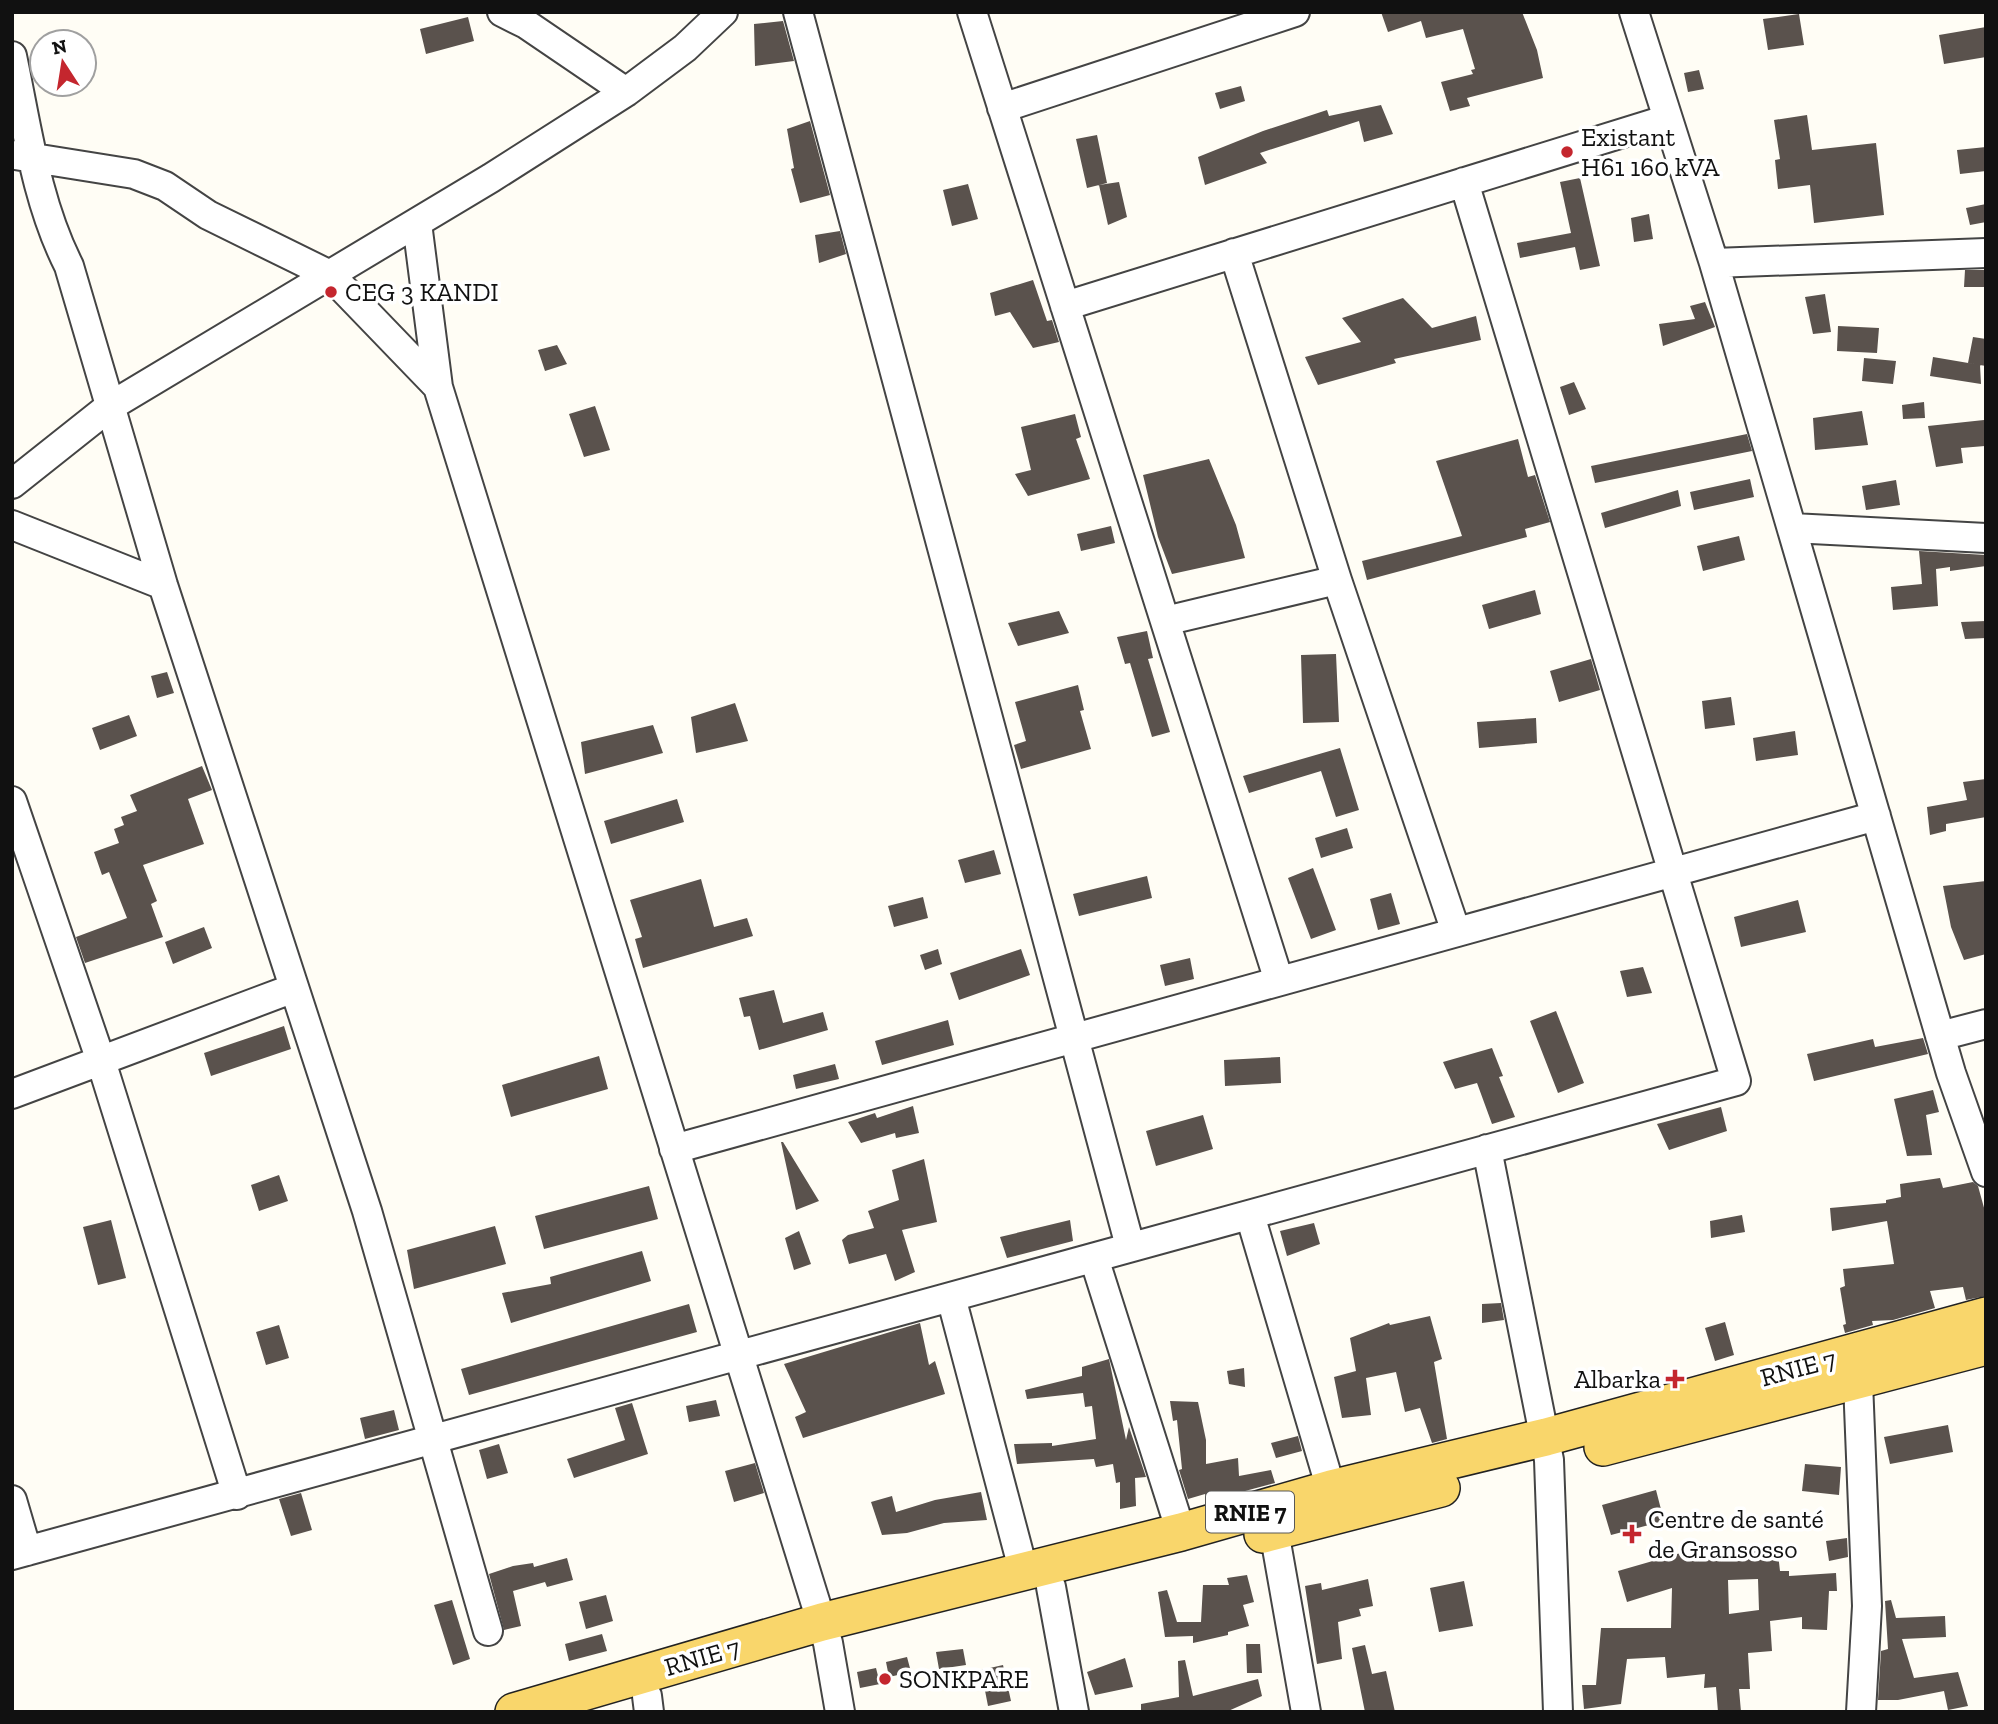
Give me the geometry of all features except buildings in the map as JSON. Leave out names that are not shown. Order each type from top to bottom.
[{"type":"main road","name":"RNIE 7","points":[[1037,1578],[1274,1531],[1986,1316]]},
{"type":"main road","name":"RNIE 7","points":[[514,1712],[1037,1578],[1181,1532],[1331,1489],[1547,1449],[1858,1382],[1986,1346]]},
{"type":"main road","name":"RNIE 7","points":[[593,1712],[648,1704],[825,1633]]},
{"type":"street","points":[[502,12],[526,24],[626,92]]},
{"type":"street","points":[[12,484],[109,407],[417,223],[626,92],[685,48],[723,12]]},
{"type":"street","points":[[798,12],[1130,1246]]},
{"type":"street","points":[[972,12],[1279,981]]},
{"type":"street","points":[[1002,107],[1294,12]]},
{"type":"street","points":[[1634,12],[1714,264],[1940,1036],[1986,1172]]},
{"type":"street","points":[[12,56],[22,157],[69,266],[163,585],[367,1211],[488,1630]]},
{"type":"street","points":[[1065,306],[1668,119]]},
{"type":"street","points":[[22,157],[134,173],[165,186],[208,215],[330,275],[438,387]]},
{"type":"street","points":[[12,1500],[20,1553],[1736,1081],[1464,182]]},
{"type":"street","points":[[417,223],[438,387],[825,1633],[840,1712]]},
{"type":"street","points":[[1234,253],[1337,580],[1456,932]]},
{"type":"street","points":[[1714,264],[1986,253]]},
{"type":"street","points":[[12,525],[163,585]]},
{"type":"street","points":[[1792,528],[1986,538]]},
{"type":"street","points":[[1165,621],[1337,580]]},
{"type":"street","points":[[12,801],[101,1061],[237,1495]]},
{"type":"street","points":[[674,1149],[1876,816]]},
{"type":"street","points":[[12,1094],[294,988]]},
{"type":"street","points":[[1940,1036],[1986,1024]]},
{"type":"street","points":[[1488,1149],[1547,1449],[1558,1712]]},
{"type":"street","points":[[1251,1215],[1331,1489]]},
{"type":"street","points":[[1094,1258],[1181,1532]]},
{"type":"street","points":[[951,1297],[1037,1578],[1074,1712]]},
{"type":"street","points":[[1858,1382],[1867,1606],[1861,1712]]},
{"type":"street","points":[[1274,1531],[1306,1712]]},
{"type":"place","name":"Existant H61 160 kVA","points":[[1567,152]]},
{"type":"place","name":"CEG 3 KANDI","points":[[331,292]]},
{"type":"place","name":"Albarka","points":[[1675,1379]]},
{"type":"place","name":"Centre de santé de Gransosso","points":[[1632,1534]]},
{"type":"place","name":"SONKPARE","points":[[885,1679]]}]
